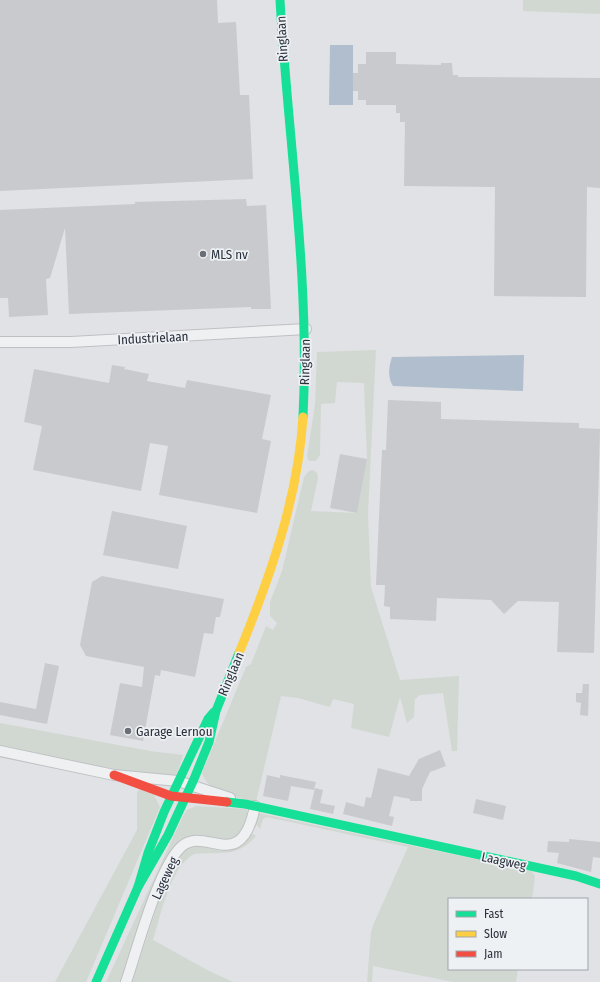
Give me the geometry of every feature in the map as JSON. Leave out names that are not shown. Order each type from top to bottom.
[{"type":"main road","name":"Ringlaan","points":[[138,887],[154,863],[186,798],[213,731],[216,710],[263,599],[275,563],[294,484],[302,434],[306,376],[306,329],[282,58],[280,0]]},
{"type":"main road","name":"Ringlaan","points":[[96,982],[138,887],[148,853],[171,796],[208,719],[216,710]]},
{"type":"main road","points":[[114,774],[171,796],[250,805]]},
{"type":"main road","name":"Laagweg","points":[[250,805],[576,876],[600,884]]},
{"type":"street","name":"Industrielaan","points":[[0,342],[71,342],[306,329]]},
{"type":"street","points":[[0,751],[114,774],[178,781],[191,784],[250,805]]},
{"type":"street","name":"Lageweg","points":[[126,982],[162,879],[173,858],[181,847],[188,842],[198,840],[219,844],[231,844],[243,838],[251,825],[250,805]]},
{"type":"shaded area","points":[[523,0],[600,0],[600,14],[523,11]]},
{"type":"shaded area","points":[[376,350],[368,513],[371,587],[400,680],[459,676],[457,751],[452,751],[443,693],[420,695],[415,699],[414,717],[407,723],[400,697],[389,737],[351,728],[354,704],[333,699],[330,707],[298,698],[281,696],[256,802],[224,794],[210,786],[202,773],[246,667],[251,664],[266,626],[273,630],[277,623],[270,616],[270,602],[282,571],[304,477],[309,471],[313,470],[317,473],[318,478],[311,511],[357,513],[367,458],[364,383],[337,382],[335,403],[321,404],[320,455],[316,461],[309,461],[307,457],[315,404],[317,352]]},
{"type":"shaded area","points":[[0,723],[150,751],[183,755],[177,774],[168,778],[121,771],[0,747]]},
{"type":"shaded area","points":[[139,789],[154,795],[160,807],[86,982],[55,982],[137,830],[137,794]]},
{"type":"shaded area","points":[[196,806],[246,809],[248,815],[246,824],[242,832],[227,841],[217,844],[177,847],[124,982],[106,982],[183,816],[187,810]]},
{"type":"shaded area","points":[[258,813],[531,871],[535,876],[532,898],[448,898],[448,970],[518,970],[516,982],[453,982],[373,966],[372,982],[367,982],[371,932],[408,847],[267,817],[263,819],[260,829],[255,823]]},
{"type":"shaded area","points":[[253,834],[256,836],[249,843],[235,851],[194,854],[186,860],[179,869],[168,892],[153,940],[209,971],[233,982],[132,982],[168,873],[181,852],[193,845],[214,847]]},
{"type":"water","points":[[330,45],[353,45],[353,105],[329,105]]},
{"type":"water","points":[[524,355],[523,391],[393,386],[389,375],[392,357]]},
{"type":"building","points":[[0,0],[217,0],[218,23],[236,22],[240,95],[249,95],[253,179],[0,191]]},
{"type":"building","points":[[366,52],[396,52],[396,64],[441,65],[441,63],[452,63],[453,75],[458,75],[458,77],[600,78],[600,188],[587,187],[586,297],[494,296],[495,187],[404,186],[405,122],[400,122],[400,113],[396,113],[396,105],[366,105],[366,100],[358,100],[358,91],[353,91],[353,73],[358,73],[358,64],[366,64]]},
{"type":"building","points":[[246,199],[247,206],[266,205],[271,309],[251,309],[251,307],[69,314],[65,228],[50,278],[46,279],[48,315],[9,317],[8,298],[0,298],[0,210],[135,204],[135,202]]},
{"type":"building","points":[[112,365],[149,374],[147,381],[185,388],[187,380],[271,395],[262,439],[271,441],[257,513],[159,495],[168,446],[150,443],[141,491],[33,470],[42,426],[24,422],[34,369],[109,383]]},
{"type":"building","points":[[388,400],[441,402],[441,419],[579,423],[579,428],[600,429],[594,653],[557,652],[559,602],[518,601],[504,614],[491,600],[437,598],[436,621],[390,619],[390,607],[384,606],[385,585],[376,585],[382,450],[386,450]]},
{"type":"building","points":[[340,454],[367,459],[357,513],[330,508]]},
{"type":"building","points":[[112,511],[187,526],[178,569],[103,555]]},
{"type":"building","points":[[102,576],[224,599],[220,617],[216,617],[213,634],[204,633],[195,677],[161,670],[160,676],[155,675],[143,741],[110,735],[120,683],[142,687],[144,667],[86,656],[80,645],[92,582]]},
{"type":"building","points":[[45,663],[59,666],[47,724],[0,715],[0,702],[36,709]]},
{"type":"building","points":[[583,684],[589,684],[588,716],[580,715],[581,703],[576,702],[576,693],[582,693]]},
{"type":"building","points":[[440,750],[446,766],[430,772],[422,789],[422,801],[410,801],[410,799],[394,796],[389,816],[394,817],[392,826],[343,814],[346,802],[364,807],[366,797],[371,798],[378,768],[409,776],[419,759]]},
{"type":"building","points":[[267,775],[280,778],[280,775],[316,782],[314,790],[291,786],[288,801],[263,796]]},
{"type":"building","points":[[315,788],[323,790],[320,803],[335,806],[333,814],[310,809]]},
{"type":"building","points":[[476,799],[506,806],[503,820],[473,813]]},
{"type":"building","points":[[569,839],[600,842],[600,858],[593,857],[591,872],[557,863],[559,853],[547,852],[548,841],[569,842]]},
{"type":"traffic: fast","points":[[280,0],[301,260],[304,365],[303,417]]},
{"type":"traffic: fast","points":[[138,887],[168,835],[194,779],[209,742],[216,711],[239,653]]},
{"type":"traffic: fast","points":[[96,982],[138,887],[148,853],[164,812],[208,719],[214,712]]},
{"type":"traffic: fast","points":[[227,802],[245,804],[576,876],[600,884]]},
{"type":"traffic: slow","points":[[239,653],[272,567],[289,508],[300,448],[303,417]]},
{"type":"traffic: jam","points":[[114,775],[171,796],[227,802]]},
{"type":"place","name":"MLS nv","points":[[203,254]]},
{"type":"place","name":"Garage Lernou","points":[[128,731]]}]
